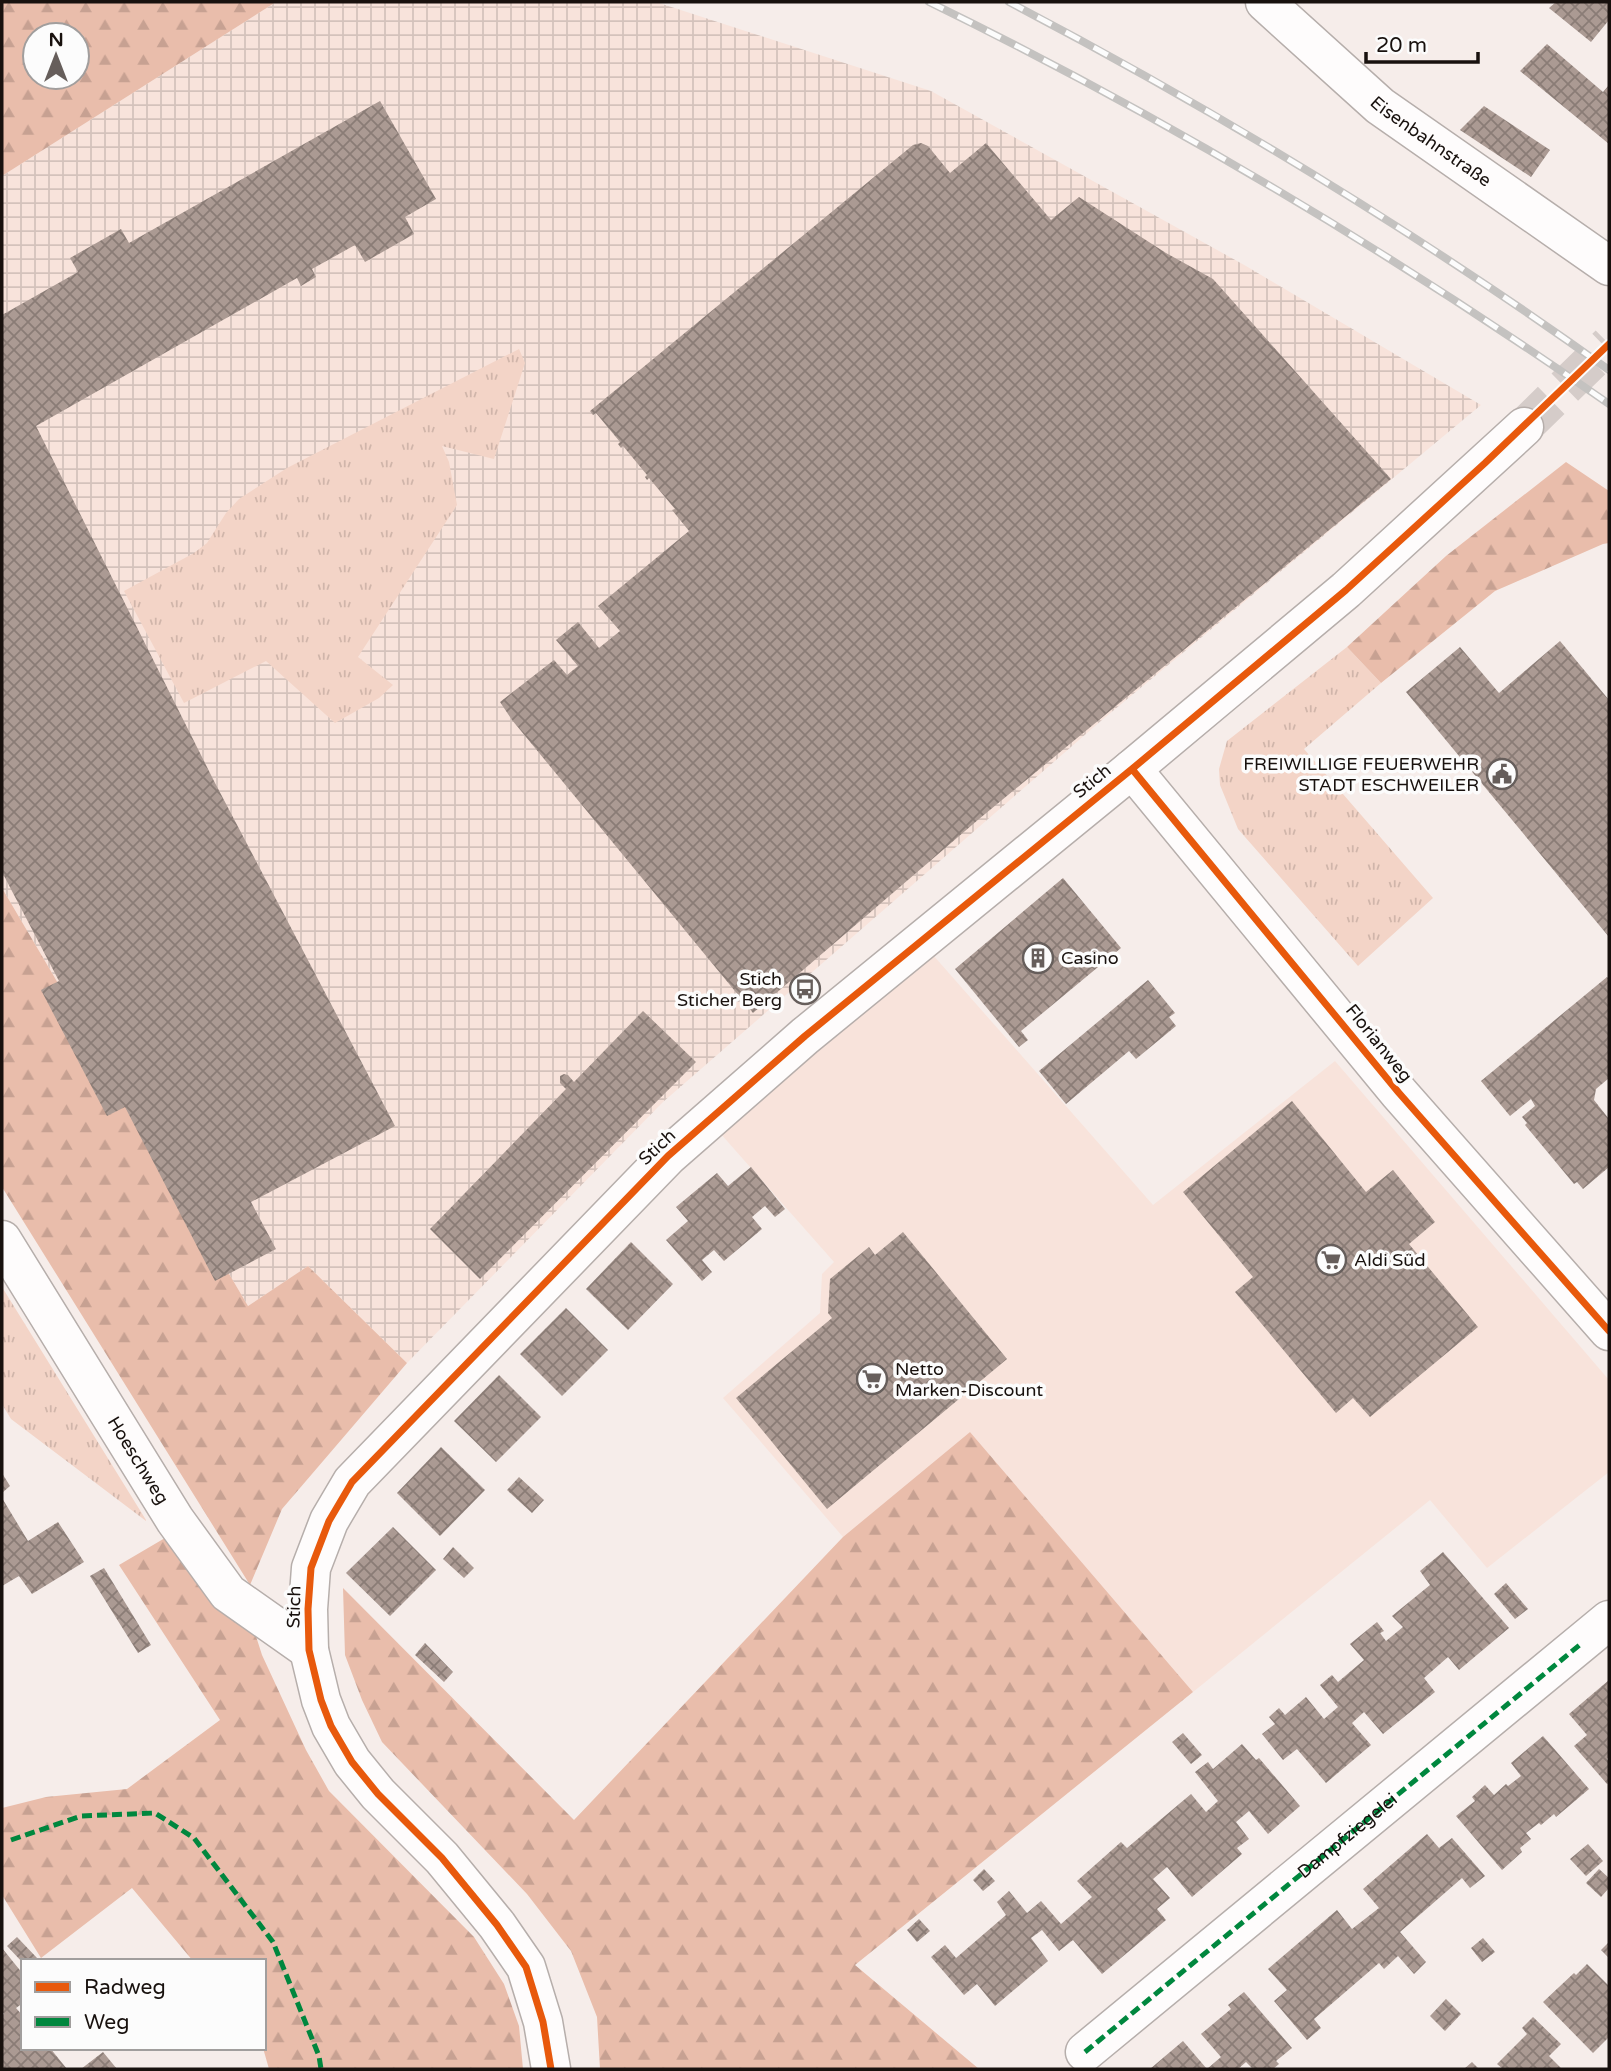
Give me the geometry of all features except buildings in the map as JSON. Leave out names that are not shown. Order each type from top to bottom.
[{"type":"street","name":"Eisenbahnstraße","points":[[1265,2],[1380,106],[1609,266]]},
{"type":"street","name":"Stich","points":[[551,2069],[543,2022],[526,1967],[442,1858],[378,1794],[352,1762],[331,1726],[321,1700],[309,1650],[311,1567],[329,1521],[352,1482],[668,1156],[805,1036],[1346,590],[1524,426]]},
{"type":"street","name":"Florianweg","points":[[1132,769],[1399,1093],[1609,1331]]},
{"type":"street","name":"Hoeschweg","points":[[2,1240],[175,1520],[228,1592],[309,1650]]},
{"type":"street","name":"Dampfziegelei","points":[[1085,2052],[1609,1620]]},
{"type":"shaded area","points":[[276,2],[656,2],[931,91],[1246,266],[1481,405],[1102,720],[663,1102],[407,1363],[308,1266],[248,1306],[2,888],[2,176]]},
{"type":"shaded area","points":[[933,955],[1153,1205],[1335,1061],[1609,1380],[1609,1472],[1487,1568],[1430,1500],[1193,1692],[970,1432],[843,1537],[723,1398],[820,1313],[822,1274],[834,1262],[720,1133]]},
{"type":"green space","points":[[2,2],[276,2],[2,176]]},
{"type":"green space","points":[[519,349],[525,363],[494,459],[442,446],[449,462],[457,505],[358,657],[393,685],[379,698],[335,723],[266,661],[184,703],[124,591],[194,553],[207,543],[226,513],[239,499],[287,468]]},
{"type":"green space","points":[[1566,462],[1609,491],[1609,543],[1495,591],[1381,683],[1347,647],[1446,556]]},
{"type":"green space","points":[[1347,647],[1381,683],[1304,749],[1433,898],[1358,966],[1238,829],[1220,785],[1219,769],[1227,741]]},
{"type":"green space","points":[[2,888],[248,1306],[308,1266],[407,1363],[282,1509],[250,1585],[2,1187]]},
{"type":"green space","points":[[2,1287],[146,1521],[11,1419],[2,1404]]},
{"type":"green space","points":[[970,1432],[1193,1692],[855,1965],[979,2069],[600,2069],[597,2017],[571,1951],[527,1894],[382,1742],[345,1655],[343,1588],[574,1820],[843,1537]]},
{"type":"green space","points":[[165,1538],[254,1630],[262,1655],[306,1750],[329,1791],[474,1937],[504,1984],[519,2026],[523,2069],[269,2069],[264,2050],[266,2050],[266,1959],[191,1959],[132,1888],[41,1958],[2,1895],[2,1808],[46,1797],[127,1789],[220,1720],[119,1565]]},
{"type":"tunnel","points":[[1524,427],[1609,344]]},
{"type":"railway","points":[[929,2],[1018,46],[1192,140],[1277,190],[1445,294],[1609,404]]},
{"type":"railway","points":[[1009,2],[1240,130],[1390,222],[1609,370]]},
{"type":"marked path","points":[[1085,2052],[1582,1643]]},
{"type":"marked path","points":[[11,1840],[81,1816],[155,1813],[194,1838],[273,1942],[319,2056],[321,2069]]},
{"type":"cycle path","points":[[551,2069],[543,2022],[526,1967],[497,1925],[442,1858],[378,1794],[352,1762],[331,1726],[321,1700],[309,1650],[311,1568],[329,1521],[352,1482],[668,1156],[805,1036],[1346,590],[1485,463],[1609,344]]},
{"type":"cycle path","points":[[1132,769],[1399,1093],[1609,1331]]},
{"type":"place","name":"FREIWILLIGE FEUERWEHR STADT ESCHWEILER","points":[[1502,774]]},
{"type":"place","name":"Casino","points":[[1038,958]]},
{"type":"place","name":"Stich Sticher Berg","points":[[805,989]]},
{"type":"place","name":"Aldi Süd","points":[[1331,1260]]},
{"type":"place","name":"Netto Marken-Discount","points":[[872,1379]]}]
